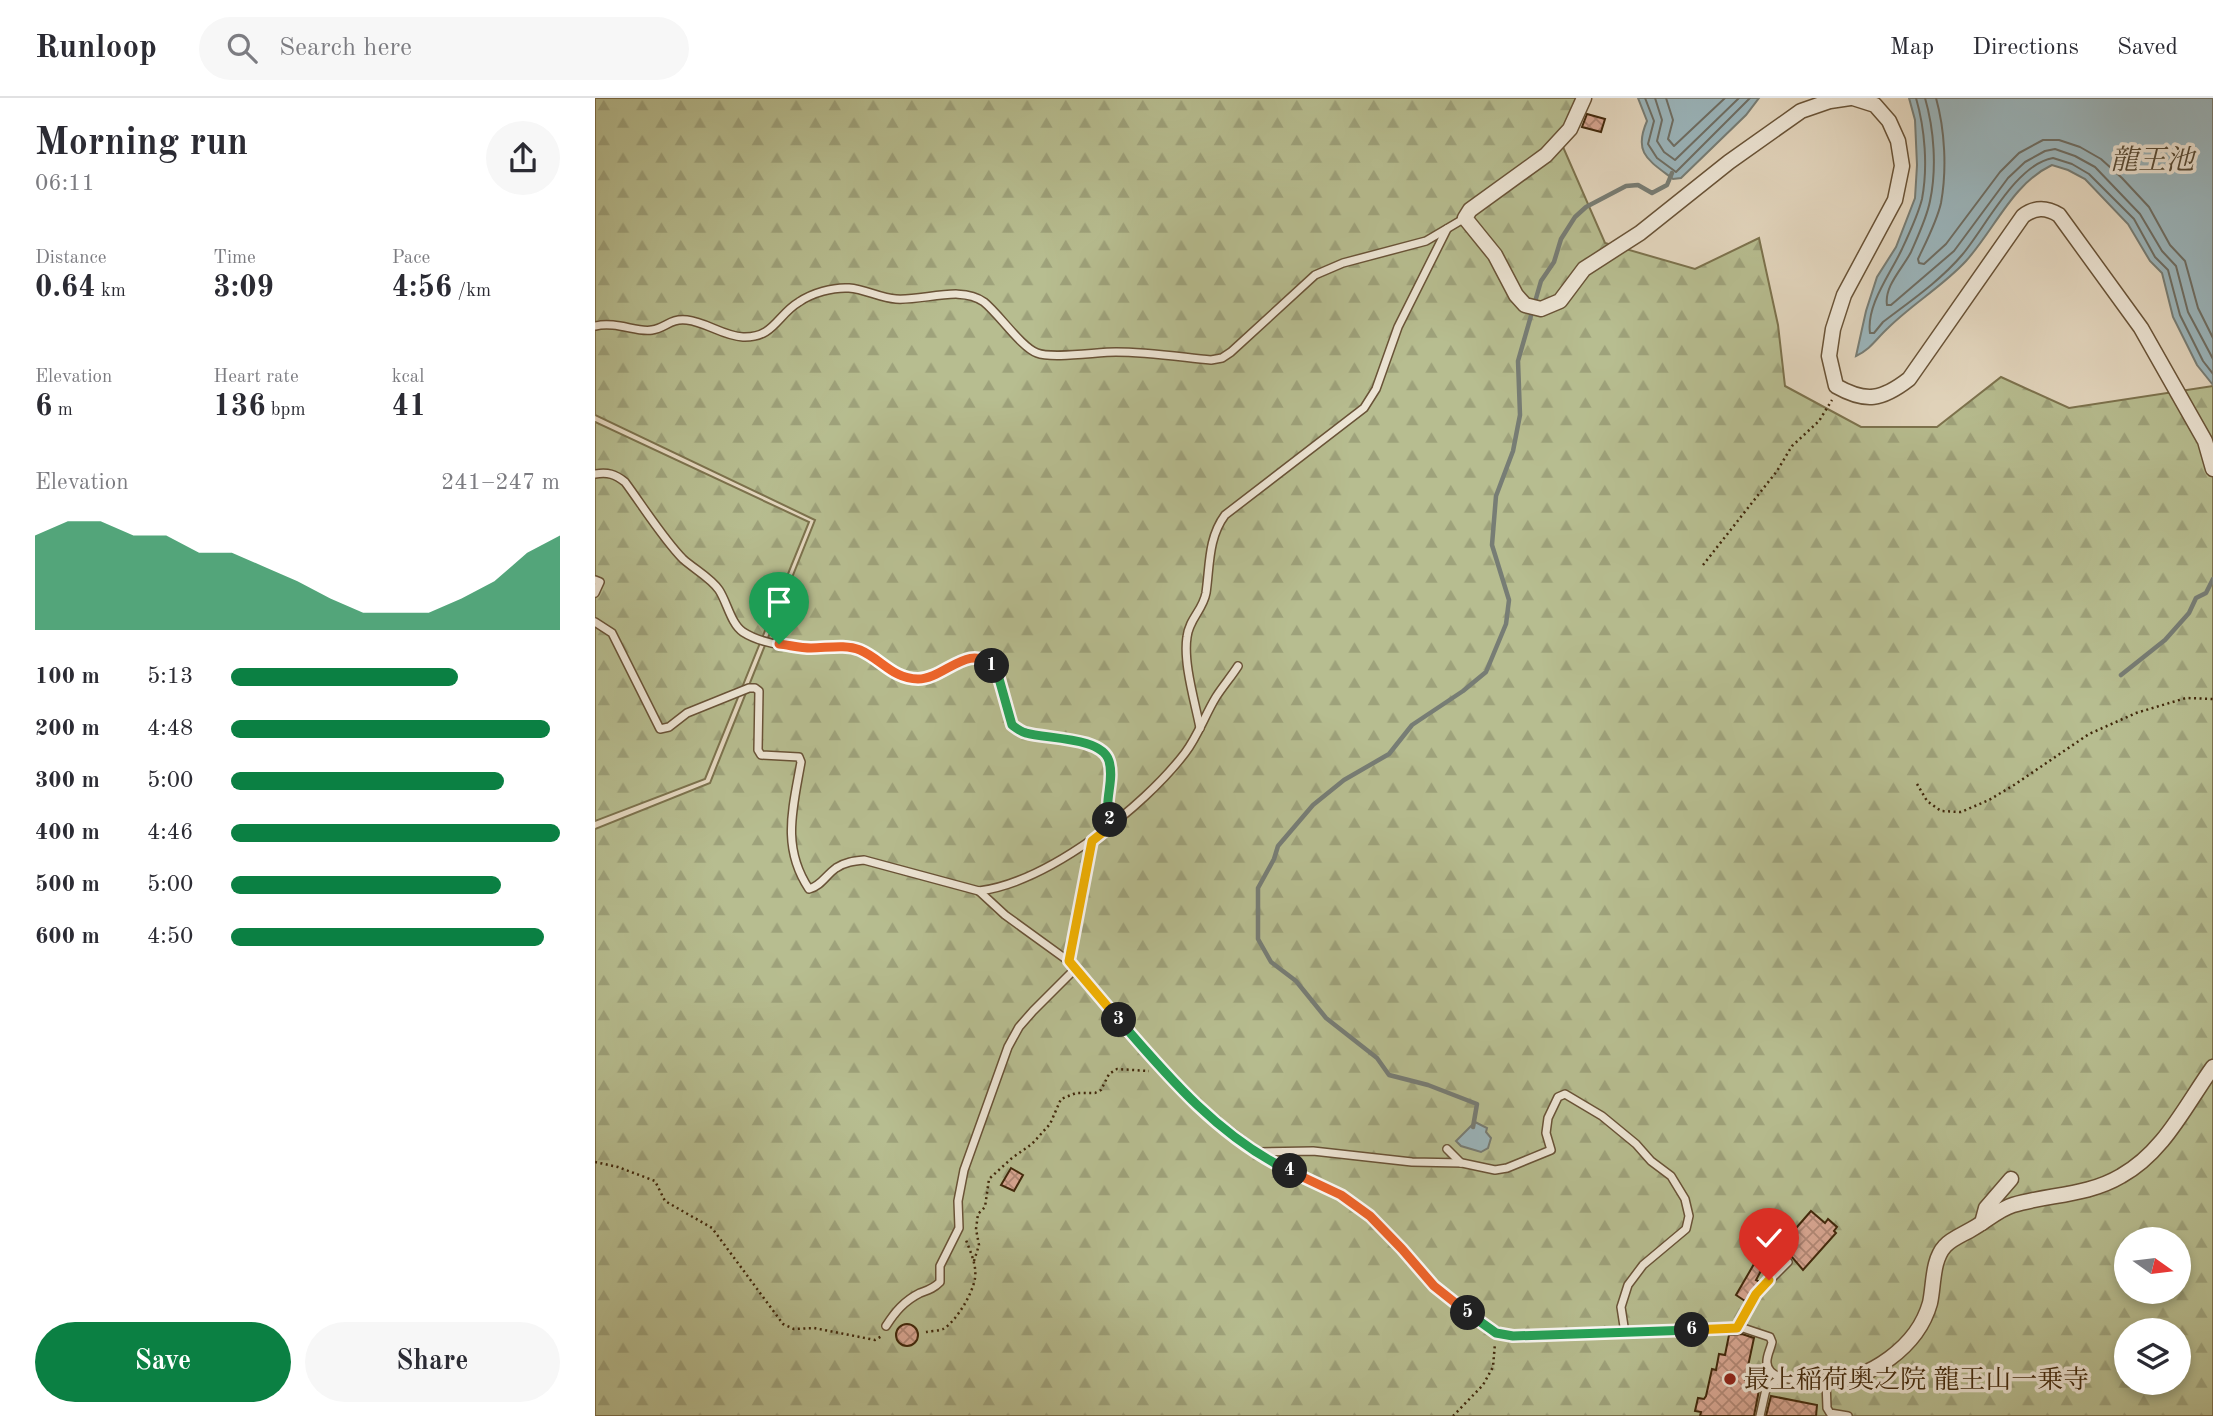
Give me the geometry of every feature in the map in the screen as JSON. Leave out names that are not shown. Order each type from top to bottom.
[{"type":"street","points":[[1584,98],[1570,129],[1546,155],[1470,210],[1465,218],[1495,255],[1516,295],[1525,305],[1541,309],[1560,302],[1584,269],[1640,233],[1729,162],[1801,111],[1830,101],[1852,98],[1875,105],[1889,121],[1898,141],[1902,166],[1895,200],[1844,295],[1833,329],[1829,356],[1836,386],[1850,394],[1874,398],[1896,390],[1909,379],[2022,216],[2033,209],[2049,209],[2059,215],[2141,328],[2205,441],[2213,469]]},
{"type":"street","points":[[1826,1381],[1845,1381],[1881,1365],[1903,1347],[1920,1326],[1930,1304],[1937,1262],[1945,1246],[2011,1205],[2084,1193],[2121,1177],[2153,1153],[2213,1067]]},
{"type":"street","points":[[1982,1223],[1986,1208],[2011,1179]]},
{"type":"lane","points":[[595,326],[615,324],[652,331],[673,320],[690,320],[726,334],[744,337],[766,333],[798,302],[822,292],[850,288],[894,299],[923,299],[958,293],[983,301],[1035,353],[1051,357],[1082,352],[1120,352],[1222,359],[1315,275],[1343,263],[1426,241],[1465,218]]},
{"type":"lane","points":[[1200,728],[1186,639],[1190,621],[1202,607],[1205,597],[1215,527],[1224,515],[1364,408],[1376,389],[1398,327],[1447,229]]},
{"type":"lane","points":[[595,474],[605,472],[625,482],[682,558],[719,588],[739,630],[751,636],[799,647],[847,647],[861,650],[900,677],[909,678],[922,679],[937,675],[975,656],[986,660],[998,675],[1012,725],[1024,733],[1077,741],[1103,750],[1112,771],[1107,811],[1112,825]]},
{"type":"lane","points":[[595,580],[600,582],[595,593]]},
{"type":"lane","points":[[596,626],[612,634],[660,729],[669,727],[687,713],[749,688],[759,691],[758,750],[761,755],[799,757],[801,762],[790,827],[793,852],[801,876],[809,889],[816,887],[835,869],[849,862],[864,860],[979,891],[996,888],[1039,870],[1092,841],[1160,780],[1184,753],[1216,697],[1238,666]]},
{"type":"lane","points":[[1069,961],[1092,841]]},
{"type":"lane","points":[[979,891],[1006,915],[1069,961],[1158,1066],[1196,1105],[1271,1162]]},
{"type":"lane","points":[[885,1326],[897,1308],[919,1294],[933,1289],[940,1282],[943,1257],[959,1228],[958,1201],[964,1170],[1008,1047],[1019,1027],[1076,968]]},
{"type":"lane","points":[[1257,1152],[1313,1151],[1412,1162],[1462,1163],[1495,1170],[1507,1168],[1551,1150],[1546,1133],[1548,1118],[1558,1097],[1565,1094],[1602,1116],[1636,1144],[1651,1161],[1671,1176],[1685,1199],[1689,1216],[1686,1229],[1643,1265],[1627,1284],[1621,1307],[1625,1334]]},
{"type":"lane","points":[[1447,1149],[1462,1163]]},
{"type":"lane","points":[[1737,1328],[1756,1294],[1788,1262]]},
{"type":"lane","points":[[1434,1286],[1482,1325],[1496,1333],[1513,1336],[1737,1328],[1770,1337],[1772,1342],[1767,1363],[1769,1370],[1779,1379],[1826,1381],[1827,1408],[1830,1413],[1848,1416]]},
{"type":"lane","points":[[1760,1416],[1766,1389],[1779,1379]]},
{"type":"path","points":[[1703,565],[1777,471],[1792,446],[1819,421],[1839,388]]},
{"type":"path","points":[[1917,784],[1927,801],[1941,811],[1961,812],[2014,785],[2089,734],[2136,713],[2186,698],[2213,699]]},
{"type":"path","points":[[974,1261],[979,1245],[978,1214],[985,1207],[989,1179],[1032,1144],[1050,1124],[1061,1099],[1076,1093],[1095,1093],[1101,1090],[1109,1074],[1117,1069],[1146,1072],[1158,1066]]},
{"type":"path","points":[[1271,1162],[1341,1195],[1370,1216],[1434,1286]]},
{"type":"path","points":[[595,1163],[618,1167],[655,1181],[665,1201],[712,1228],[783,1324],[794,1329],[814,1328],[875,1340],[882,1337],[885,1326]]},
{"type":"path","points":[[926,1332],[942,1329],[961,1311],[975,1278],[974,1261],[959,1228]]},
{"type":"path","points":[[1453,1416],[1483,1385],[1493,1367],[1496,1333]]},
{"type":"green space","points":[[595,98],[1576,98],[1563,147],[1605,243],[1695,269],[1759,238],[1778,325],[1785,386],[1861,427],[1937,427],[2001,377],[2069,408],[2213,386],[2213,1416],[595,1416],[595,829],[710,783],[815,520],[595,415]]},
{"type":"green space","points":[[595,422],[809,522],[705,779],[595,821]]},
{"type":"water","points":[[1638,98],[1759,98],[1746,115],[1681,178],[1673,179],[1645,155],[1642,141],[1647,121]]},
{"type":"water","name":"龍王池","points":[[1909,98],[2213,98],[2213,385],[2197,365],[2173,317],[2162,273],[2150,261],[2128,224],[2085,179],[2052,165],[2038,173],[2015,195],[1957,270],[1897,319],[1870,347],[1856,356],[1877,277],[1896,247],[1915,198],[1915,120]]},
{"type":"water","points":[[1475,1122],[1487,1128],[1486,1132],[1491,1138],[1488,1148],[1481,1152],[1461,1146],[1456,1141]]},
{"type":"building","points":[[1587,114],[1605,119],[1601,132],[1582,127]]},
{"type":"building","points":[[1011,1168],[1023,1175],[1014,1191],[1001,1185]]},
{"type":"building","points":[[1811,1211],[1825,1223],[1828,1219],[1837,1227],[1834,1231],[1836,1233],[1803,1270],[1792,1257],[1784,1253],[1788,1248],[1783,1243]]},
{"type":"building","points":[[1754,1264],[1762,1269],[1756,1280],[1760,1282],[1745,1301],[1736,1295]]},
{"type":"building","points":[[907,1324],[915,1327],[918,1335],[915,1343],[907,1346],[899,1343],[896,1335],[899,1327]]},
{"type":"building","points":[[1742,1334],[1754,1338],[1745,1380],[1754,1383],[1753,1389],[1759,1390],[1754,1416],[1700,1416],[1701,1412],[1695,1411],[1698,1398],[1704,1399],[1706,1396],[1712,1369],[1716,1370],[1719,1354],[1725,1355],[1729,1335]]},
{"type":"building","points":[[1771,1396],[1817,1405],[1816,1416],[1766,1416]]},
{"type":"waterway","points":[[1473,1127],[1477,1104],[1428,1085],[1389,1075],[1377,1058],[1326,1018],[1296,981],[1271,962],[1258,939],[1258,888],[1278,846],[1313,805],[1344,780],[1389,754],[1412,725],[1486,672],[1506,624],[1509,600],[1492,545],[1496,496],[1513,451],[1520,415],[1518,361],[1541,281],[1554,262],[1561,239],[1575,217],[1586,207],[1626,186],[1638,185],[1652,193],[1667,185],[1672,173]]},
{"type":"waterway","points":[[2121,675],[2165,640],[2189,613],[2196,598],[2206,593],[2213,579]]},
{"type":"place","name":"最上稲荷奥之院 龍王山一乗寺","points":[[1730,1379]]},
{"type":"route","points":[[779,644],[861,650],[900,677],[922,679],[937,675],[975,656],[986,660],[998,675],[1012,725],[1024,733],[1077,741],[1103,750],[1112,771],[1107,811],[1112,825],[1092,841],[1069,961],[1158,1066],[1196,1105],[1260,1155],[1341,1195],[1370,1216],[1434,1286],[1482,1325],[1496,1333],[1513,1336],[1737,1328],[1756,1294],[1769,1280]]}]
